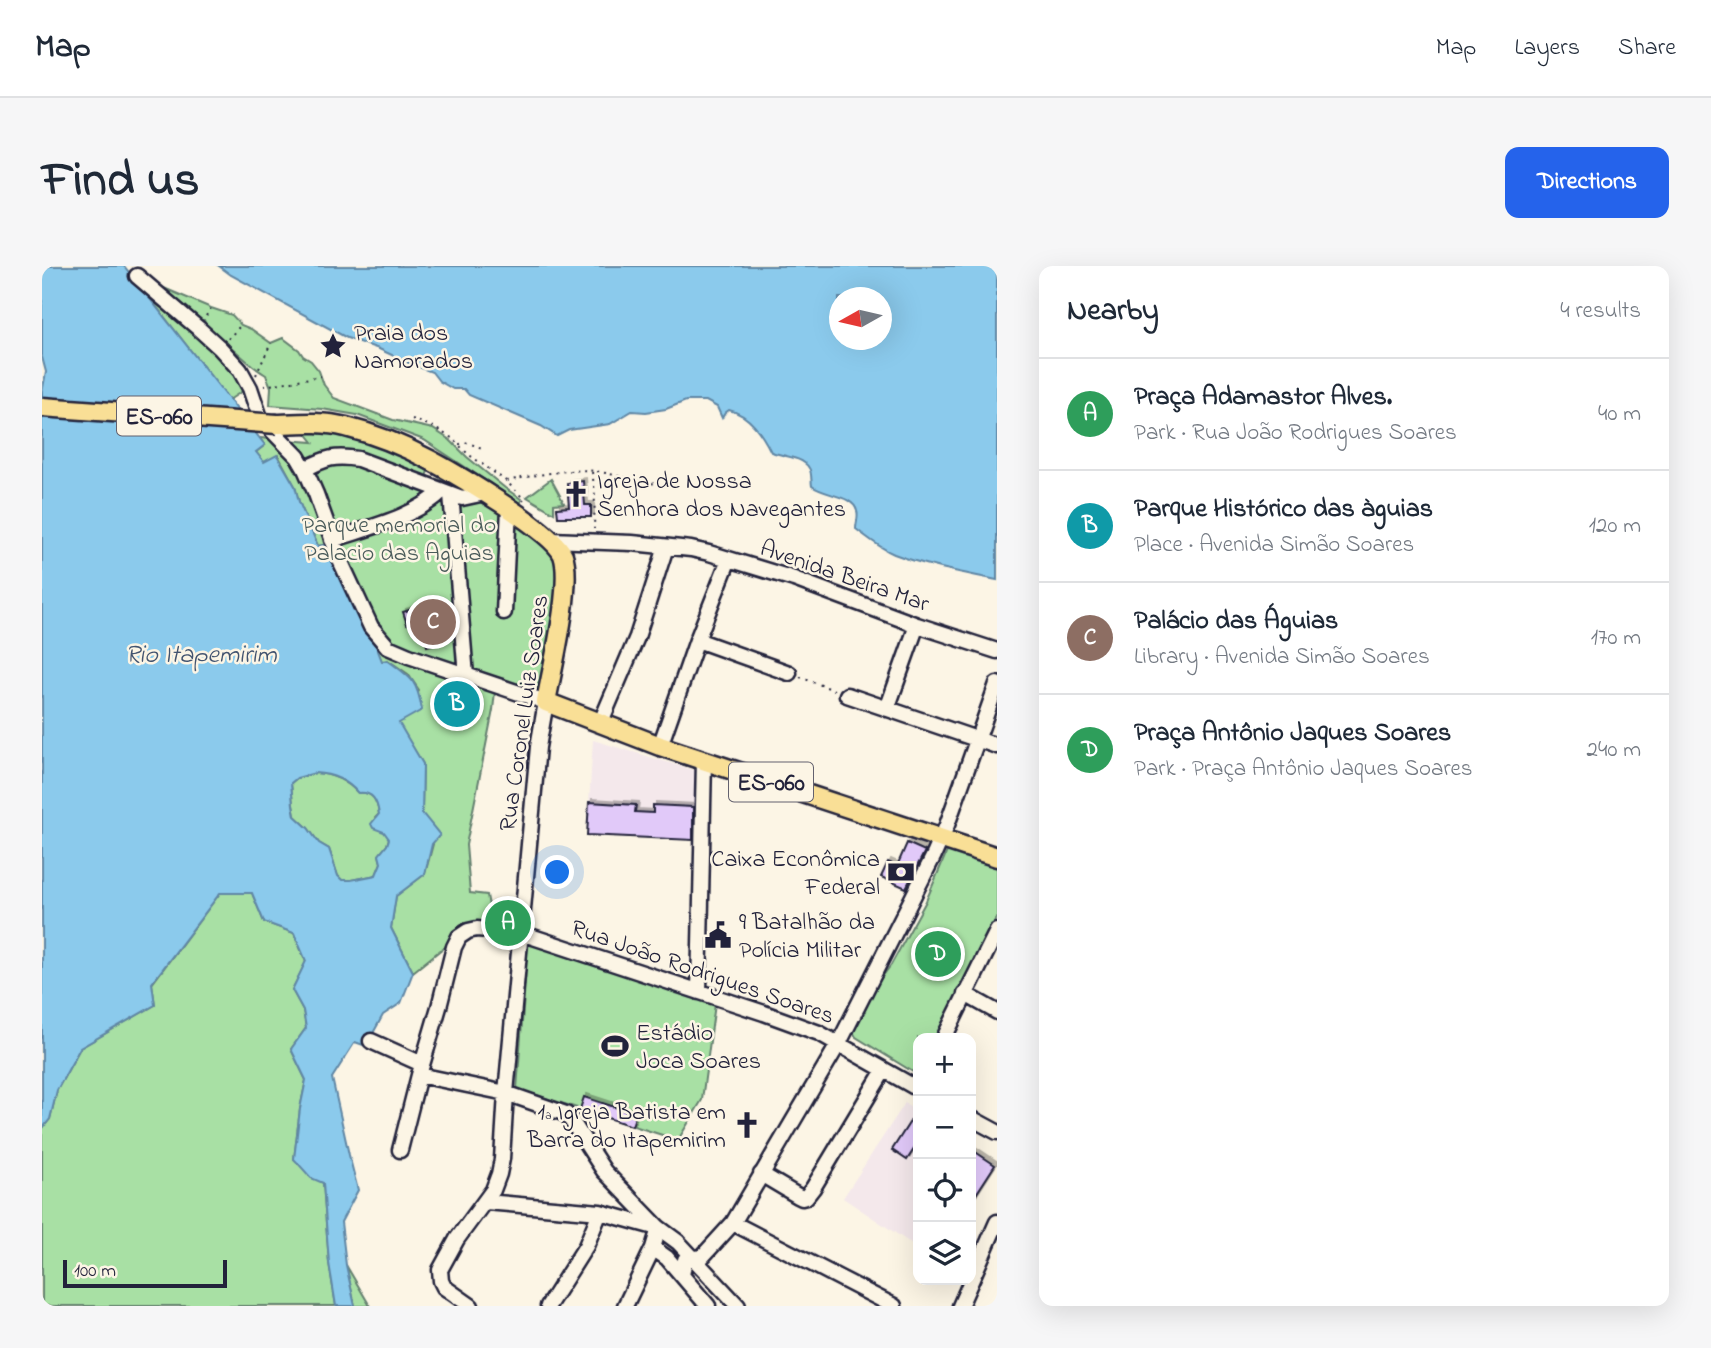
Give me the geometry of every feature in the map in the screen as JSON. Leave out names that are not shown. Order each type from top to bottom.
[{"type":"main road","name":"ES-060","points":[[42,407],[277,424],[318,423],[345,426],[431,460],[515,512],[550,540]]},
{"type":"main road","name":"Rua Coronel Luiz Soares","points":[[546,702],[566,584],[563,556],[550,540]]},
{"type":"main road","name":"ES-060","points":[[546,702],[660,746],[997,857]]},
{"type":"street","points":[[138,276],[220,348],[240,370],[250,388],[260,418],[306,469],[339,558],[371,627],[388,647],[546,702]]},
{"type":"street","points":[[306,469],[326,458],[343,456],[358,459],[462,498],[485,493]]},
{"type":"street","points":[[332,540],[416,510],[447,492]]},
{"type":"street","points":[[447,492],[466,676]]},
{"type":"street","points":[[504,612],[515,512]]},
{"type":"street","name":"Avenida Beira Mar","points":[[550,540],[691,549],[794,579],[917,625],[997,651]]},
{"type":"street","points":[[600,724],[637,637],[666,547]]},
{"type":"street","points":[[660,746],[696,639],[729,559]]},
{"type":"street","points":[[887,709],[917,625]]},
{"type":"street","points":[[696,639],[789,673]]},
{"type":"street","points":[[682,1275],[685,1260],[702,1257],[733,1223],[839,1043],[941,839],[997,684]]},
{"type":"street","points":[[847,695],[997,746]]},
{"type":"street","name":"Rua Coronel Luiz Soares","points":[[471,1306],[452,1294],[441,1281],[440,1270],[457,1239],[486,1202],[497,1182],[502,1159],[538,747],[546,702]]},
{"type":"street","points":[[699,992],[704,760]]},
{"type":"street","name":"Rua João Rodrigues Soares","points":[[420,1069],[457,941],[463,934],[477,929],[522,933],[775,1017],[839,1043],[913,1086]]},
{"type":"street","points":[[946,1033],[997,931]]},
{"type":"street","points":[[965,994],[997,1012]]},
{"type":"street","points":[[371,1041],[420,1069],[506,1093],[566,1114],[604,1171],[659,1228],[678,1242],[738,1306]]},
{"type":"street","points":[[400,1150],[420,1069]]},
{"type":"street","points":[[761,1174],[798,1196],[804,1198],[808,1195],[884,1070]]},
{"type":"street","points":[[976,1121],[997,1132]]},
{"type":"street","points":[[486,1202],[600,1212],[659,1228]]},
{"type":"street","points":[[548,1306],[586,1246],[600,1212]]},
{"type":"street","points":[[960,1306],[997,1222]]},
{"type":"street","points":[[733,1223],[894,1306]]},
{"type":"street","points":[[625,1306],[653,1248],[659,1228]]},
{"type":"street","points":[[653,1248],[667,1258],[708,1306]]},
{"type":"path","points":[[220,348],[241,325]]},
{"type":"path","points":[[250,388],[271,343]]},
{"type":"path","points":[[250,388],[321,376]]},
{"type":"path","points":[[412,419],[442,432],[488,470],[506,481],[524,499],[515,512]]},
{"type":"path","points":[[460,446],[465,442],[485,449]]},
{"type":"path","points":[[506,481],[592,471],[658,484]]},
{"type":"path","points":[[592,471],[595,492],[593,541]]},
{"type":"path","points":[[789,673],[847,695]]},
{"type":"shaded area","points":[[593,740],[700,772],[697,840],[587,835]]},
{"type":"shaded area","points":[[905,1103],[913,1109],[913,1245],[843,1198]]},
{"type":"green space","points":[[141,273],[204,345],[228,362],[244,390],[229,400],[135,279]]},
{"type":"green space","points":[[161,288],[232,315],[241,325],[271,343],[283,338],[311,361],[334,398],[393,420],[433,429],[521,499],[521,504],[424,440],[357,415],[270,405],[271,387],[266,375],[215,335],[204,320],[198,320]]},
{"type":"green space","name":"Parque memorial do Palacio das Aguias","points":[[309,426],[385,445],[429,469],[426,476],[485,493],[556,545],[557,597],[545,699],[496,682],[493,710],[466,845],[470,893],[487,895],[492,923],[463,928],[448,944],[413,972],[391,928],[396,896],[425,874],[433,844],[422,813],[423,764],[398,723],[419,690],[408,674],[388,660],[382,662],[328,544],[318,546],[295,486],[278,455],[264,463],[256,452],[265,445],[259,438],[313,442],[305,432]]},
{"type":"green space","points":[[551,479],[564,503],[554,504],[554,513],[527,497]]},
{"type":"green space","points":[[315,773],[339,778],[358,793],[371,795],[375,801],[379,814],[375,818],[389,838],[379,855],[381,863],[376,875],[342,880],[338,876],[329,849],[319,843],[295,816],[291,783],[297,778]]},
{"type":"green space","points":[[948,849],[997,866],[997,916],[942,1033],[913,1033],[913,1072],[856,1037],[853,1032],[867,997],[891,965],[926,901]]},
{"type":"green space","points":[[220,893],[252,893],[264,922],[294,933],[306,962],[292,990],[303,1010],[306,1028],[291,1049],[306,1080],[294,1159],[323,1183],[329,1263],[336,1306],[42,1306],[42,1129],[50,1119],[57,1090],[80,1048],[155,1005],[152,984]]},
{"type":"green space","name":"Estádio Joca Soares","points":[[528,942],[715,1004],[702,1100],[678,1140],[517,1089]]},
{"type":"green space","points":[[346,1265],[370,1306],[355,1306]]},
{"type":"water","name":"Rio Itapemirim","points":[[42,266],[124,266],[265,445],[256,452],[264,462],[277,455],[295,486],[318,546],[329,544],[382,661],[387,660],[408,676],[418,692],[422,710],[399,723],[423,764],[422,813],[440,835],[432,844],[425,874],[396,896],[391,928],[413,972],[401,1003],[383,1015],[366,1046],[355,1042],[332,1078],[358,1190],[341,1222],[346,1265],[355,1306],[336,1306],[329,1263],[323,1183],[311,1178],[294,1159],[306,1080],[291,1049],[306,1028],[303,1010],[292,990],[306,961],[294,933],[264,922],[252,893],[220,893],[152,983],[155,1005],[80,1048],[57,1090],[50,1119],[42,1129],[42,393],[46,372],[42,357]],"holes":[[[322,774],[339,778],[358,793],[371,795],[375,801],[379,814],[371,824],[373,828],[384,832],[389,839],[379,855],[381,863],[376,875],[342,880],[338,876],[329,849],[319,843],[295,816],[291,783],[297,778]]]},
{"type":"water","points":[[219,266],[997,266],[997,580],[919,562],[879,546],[856,529],[858,515],[850,502],[812,486],[811,472],[806,464],[771,452],[754,426],[743,416],[729,410],[722,418],[717,407],[706,401],[686,401],[666,409],[646,412],[632,411],[610,424],[569,430],[557,436],[541,426],[469,395],[464,389],[453,389],[439,381],[432,372],[347,338]]},
{"type":"building","name":"Igreja de Nossa Senhora dos Navegantes","points":[[583,481],[585,505],[591,505],[591,517],[558,517],[557,508],[569,507],[567,483]]},
{"type":"building","points":[[439,601],[451,639],[427,646],[419,620],[407,624],[403,612]]},
{"type":"building","points":[[589,802],[636,805],[635,812],[653,813],[653,805],[693,807],[693,840],[587,835]]},
{"type":"building","name":"Caixa Econômica Federal","points":[[907,843],[925,851],[906,888],[881,877],[888,862],[897,866]]},
{"type":"building","points":[[584,1097],[636,1114],[632,1126],[580,1109]]},
{"type":"building","points":[[913,1117],[913,1151],[907,1160],[892,1150]]},
{"type":"building","points":[[976,1152],[995,1165],[976,1194]]},
{"type":"place","name":"Praia dos Namorados","points":[[333,346]]},
{"type":"place","name":"Igreja de Nossa Senhora dos Navegantes","points":[[576,494]]},
{"type":"place","name":"Palácio das Águias","points":[[433,622]]},
{"type":"place","name":"Parque Histórico das àguias","points":[[457,704]]},
{"type":"place","name":"Caixa Econômica Federal","points":[[901,872]]},
{"type":"place","name":"Praça Adamastor Alves.","points":[[508,923]]},
{"type":"place","name":"9 Batalhão da Polícia Militar","points":[[718,935]]},
{"type":"place","name":"Praça Antônio Jaques Soares","points":[[938,954]]},
{"type":"place","name":"Estádio Joca Soares","points":[[615,1046]]},
{"type":"place","name":"1ª Igreja Batista em Barra do Itapemirim","points":[[747,1125]]}]
